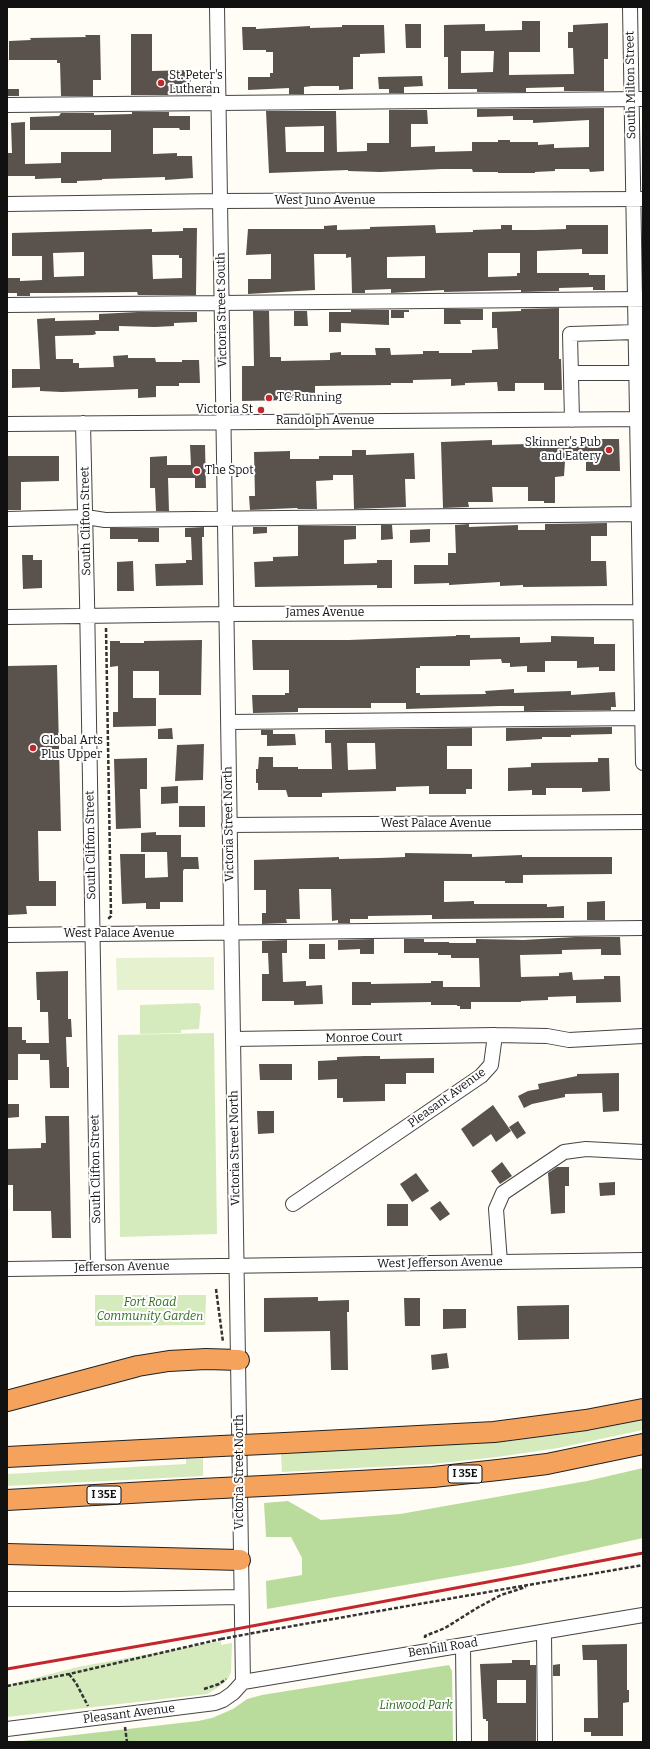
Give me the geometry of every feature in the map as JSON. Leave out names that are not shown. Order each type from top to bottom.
[{"type":"highway","points":[[7,1401],[138,1366],[169,1361],[239,1360]]},
{"type":"highway","points":[[7,1457],[494,1432],[586,1420],[643,1409]]},
{"type":"highway","name":"I 35E","points":[[7,1500],[433,1477],[554,1463],[643,1444]]},
{"type":"highway","points":[[7,1554],[240,1560]]},
{"type":"street","name":"Victoria Street South","points":[[217,7],[226,614]]},
{"type":"street","name":"South Milton Street","points":[[630,7],[637,99],[639,299],[636,332],[636,374],[640,419],[643,763]]},
{"type":"street","points":[[7,105],[637,99]]},
{"type":"street","name":"West Juno Avenue","points":[[7,204],[220,201],[638,199]]},
{"type":"street","points":[[7,305],[639,299]]},
{"type":"street","points":[[572,420],[570,334],[636,332]]},
{"type":"street","points":[[571,373],[636,374]]},
{"type":"street","name":"Randolph Avenue","points":[[7,424],[640,419]]},
{"type":"street","name":"South Clifton Street","points":[[83,424],[88,616],[98,1267]]},
{"type":"street","points":[[7,519],[86,517],[105,520],[641,514]]},
{"type":"street","name":"James Avenue","points":[[7,617],[226,614],[642,612]]},
{"type":"street","name":"Victoria Street North","points":[[226,614],[243,1682]]},
{"type":"street","points":[[228,722],[643,718]]},
{"type":"street","name":"West Palace Avenue","points":[[229,825],[643,822]]},
{"type":"street","name":"West Palace Avenue","points":[[7,935],[232,933],[249,931],[643,928]]},
{"type":"street","points":[[494,1035],[547,1036],[569,1040],[643,1036]]},
{"type":"street","name":"Monroe Court","points":[[233,1039],[494,1035]]},
{"type":"street","name":"Pleasant Avenue","points":[[293,1204],[481,1076],[491,1065],[494,1035]]},
{"type":"street","points":[[500,1262],[496,1209],[503,1194],[564,1152],[586,1149],[643,1152]]},
{"type":"street","name":"West Jefferson Avenue","points":[[237,1267],[643,1260]]},
{"type":"street","name":"Jefferson Avenue","points":[[7,1269],[98,1267],[237,1267]]},
{"type":"street","points":[[7,1599],[241,1597]]},
{"type":"street","name":"Benhill Road","points":[[243,1682],[643,1615]]},
{"type":"street","points":[[544,1632],[545,1742]]},
{"type":"street","points":[[463,1645],[464,1742]]},
{"type":"street","name":"Pleasant Avenue","points":[[7,1729],[214,1703],[223,1700],[233,1693],[243,1682]]},
{"type":"path","points":[[106,626],[111,916],[107,920]]},
{"type":"path","points":[[7,1686],[69,1674],[221,1639],[643,1565]]},
{"type":"path","points":[[424,1651],[425,1636],[446,1628],[477,1608],[501,1595],[536,1584]]},
{"type":"path","points":[[69,1674],[76,1683],[94,1718]]},
{"type":"green space","points":[[214,957],[214,990],[117,990],[116,958]]},
{"type":"green space","points":[[199,1003],[201,1007],[199,1029],[181,1030],[181,1033],[140,1034],[140,1005]]},
{"type":"green space","points":[[214,1033],[217,1234],[120,1237],[118,1035]]},
{"type":"green space","name":"Fort Road Community Garden","points":[[95,1295],[206,1295],[205,1325],[95,1326]]},
{"type":"green space","points":[[643,1420],[643,1430],[558,1448],[497,1457],[432,1464],[282,1472],[281,1454],[511,1441],[580,1432]]},
{"type":"green space","points":[[203,1458],[203,1476],[7,1486],[7,1474],[186,1464],[186,1459]]},
{"type":"green space","points":[[643,1468],[643,1538],[520,1565],[267,1609],[266,1581],[302,1575],[302,1558],[291,1537],[266,1537],[264,1503],[288,1501],[321,1520],[400,1514],[587,1481]]},
{"type":"green space","points":[[221,1641],[221,1645],[232,1643],[231,1672],[228,1679],[219,1687],[207,1694],[7,1717],[7,1685],[78,1667]]},
{"type":"green space","name":"Linwood Park","points":[[449,1665],[452,1671],[453,1742],[13,1742],[198,1721],[212,1718],[233,1709],[247,1699],[262,1695]]},
{"type":"building","points":[[522,21],[540,21],[540,52],[509,52],[509,75],[574,74],[573,48],[568,48],[568,32],[573,32],[573,25],[608,23],[608,59],[604,59],[604,91],[564,91],[564,87],[526,88],[526,92],[477,92],[477,89],[448,89],[448,57],[444,57],[444,25],[485,24],[485,31],[522,30]],"holes":[[[461,51],[494,51],[493,72],[461,73]]]},
{"type":"building","points":[[405,24],[421,24],[421,48],[406,48]]},
{"type":"building","points":[[342,25],[384,25],[385,53],[360,54],[360,57],[353,57],[353,89],[339,90],[339,86],[312,86],[304,87],[304,94],[289,94],[289,88],[248,90],[248,77],[270,77],[270,73],[273,73],[273,52],[266,52],[266,50],[243,50],[242,27],[256,27],[256,29],[310,26],[310,28],[342,27]]},
{"type":"building","name":"St. Peter's Lutheran","points":[[131,34],[152,34],[152,71],[191,70],[191,95],[131,95]]},
{"type":"building","points":[[85,35],[100,35],[101,80],[93,80],[93,96],[61,96],[60,63],[57,63],[57,60],[9,60],[9,41],[31,40],[30,38],[86,37]]},
{"type":"building","points":[[422,76],[423,86],[404,87],[404,93],[389,93],[389,89],[379,89],[378,77]]},
{"type":"building","points":[[7,89],[19,89],[19,96],[7,96]]},
{"type":"building","points":[[604,108],[604,171],[590,172],[589,169],[555,169],[555,171],[535,173],[498,173],[473,172],[472,169],[442,169],[380,172],[348,170],[269,173],[266,111],[336,111],[337,152],[367,151],[367,143],[389,143],[389,110],[427,110],[428,124],[411,124],[411,147],[435,146],[435,152],[472,151],[472,142],[498,142],[498,140],[510,140],[510,142],[538,142],[538,145],[554,144],[554,148],[589,147],[589,120],[533,123],[533,120],[513,120],[513,116],[477,117],[477,109]],"holes":[[[324,126],[324,152],[286,152],[285,127]]]},
{"type":"building","points":[[132,112],[169,112],[169,116],[190,116],[190,130],[180,130],[179,128],[153,128],[153,154],[177,153],[177,156],[192,156],[193,178],[165,180],[165,177],[102,179],[77,181],[77,183],[61,183],[61,178],[35,179],[35,176],[8,176],[8,153],[12,153],[11,123],[25,122],[25,164],[61,163],[61,152],[111,152],[111,130],[30,130],[30,117],[59,116],[61,113],[94,113],[94,115],[132,114]]},
{"type":"building","points":[[337,225],[337,230],[370,229],[370,227],[435,225],[436,233],[473,232],[473,230],[501,229],[501,225],[512,225],[512,230],[536,230],[566,229],[566,225],[608,225],[608,254],[582,254],[582,249],[537,251],[537,273],[589,273],[589,275],[605,275],[605,290],[593,290],[593,287],[559,288],[559,291],[521,292],[521,290],[444,292],[444,290],[391,293],[391,289],[365,290],[365,293],[352,293],[351,257],[346,258],[346,254],[314,254],[315,290],[248,294],[248,279],[271,279],[271,254],[246,255],[248,229],[324,229],[324,226]],"holes":[[[488,253],[520,253],[520,273],[517,273],[517,276],[488,277]],[[425,256],[425,278],[387,278],[387,257]]]},
{"type":"building","points":[[183,228],[197,228],[196,295],[138,295],[137,292],[30,293],[30,296],[17,296],[17,293],[7,293],[7,278],[20,278],[20,281],[42,280],[42,256],[12,256],[12,233],[152,229],[152,232],[183,231]],"holes":[[[84,252],[84,276],[54,277],[53,253]],[[152,255],[179,255],[179,258],[182,258],[182,278],[153,279]]]},
{"type":"building","points":[[559,308],[559,359],[561,359],[562,390],[544,390],[544,383],[515,383],[515,391],[498,391],[497,382],[465,383],[465,385],[451,386],[451,379],[413,380],[413,383],[391,383],[391,385],[315,386],[315,393],[307,393],[307,396],[292,396],[293,400],[242,401],[242,366],[254,366],[253,311],[269,311],[270,357],[281,357],[281,361],[330,360],[330,353],[341,352],[341,355],[376,355],[375,348],[390,348],[391,355],[423,354],[423,351],[439,351],[439,353],[472,353],[472,350],[498,349],[497,328],[492,328],[492,312],[521,311],[521,309]]},
{"type":"building","points":[[444,309],[483,309],[483,320],[460,320],[461,324],[444,324]]},
{"type":"building","points":[[351,310],[389,310],[389,325],[341,323],[341,332],[329,332],[329,312],[351,312]]},
{"type":"building","points":[[391,310],[409,310],[409,312],[404,312],[404,318],[391,318]]},
{"type":"building","points":[[294,311],[307,311],[308,326],[294,326]]},
{"type":"building","points":[[138,312],[197,312],[197,322],[174,323],[174,326],[155,327],[119,326],[119,331],[95,331],[96,334],[93,335],[55,336],[56,359],[73,359],[73,363],[79,363],[79,368],[114,367],[113,356],[128,355],[128,358],[155,358],[156,362],[182,362],[182,360],[199,360],[200,383],[179,383],[179,386],[156,386],[156,397],[138,398],[138,389],[62,392],[40,391],[40,387],[12,388],[12,369],[40,369],[37,319],[55,318],[55,321],[99,320],[99,314]]},
{"type":"building","points":[[585,439],[619,439],[620,471],[586,471],[586,461],[565,461],[564,476],[555,477],[555,503],[528,501],[528,487],[492,487],[493,502],[468,502],[469,507],[443,508],[441,442],[492,440],[492,445],[527,444],[527,441],[542,440],[542,445],[585,446]]},
{"type":"building","points":[[190,445],[205,445],[206,488],[195,488],[195,478],[168,478],[169,511],[156,511],[155,488],[150,488],[150,457],[167,456],[167,465],[191,465]]},
{"type":"building","points":[[352,450],[366,450],[366,455],[414,453],[415,479],[405,479],[406,507],[354,509],[353,475],[333,475],[333,480],[316,481],[317,509],[297,508],[250,510],[249,496],[255,496],[254,452],[290,451],[290,459],[319,459],[319,456],[352,456]]},
{"type":"building","points":[[7,456],[59,456],[59,481],[21,482],[21,510],[7,510]]},
{"type":"building","points":[[607,523],[607,536],[591,536],[591,561],[606,561],[607,586],[523,587],[523,585],[500,586],[500,582],[449,585],[449,583],[414,584],[414,565],[448,565],[448,553],[456,553],[455,525],[469,524],[469,527],[518,525],[518,530],[545,530],[545,524]]},
{"type":"building","points":[[381,525],[392,525],[393,539],[381,540]]},
{"type":"building","points":[[298,526],[356,526],[356,539],[344,540],[344,564],[377,563],[377,560],[392,560],[392,588],[377,588],[377,585],[255,587],[254,562],[273,561],[273,557],[298,556]]},
{"type":"building","points":[[204,527],[204,537],[202,537],[203,585],[156,586],[155,564],[186,563],[186,560],[192,560],[191,537],[185,537],[185,528]]},
{"type":"building","points":[[253,527],[267,527],[267,533],[253,534]]},
{"type":"building","points":[[110,528],[159,528],[159,542],[138,542],[138,539],[110,539]]},
{"type":"building","points":[[430,529],[430,542],[410,543],[410,530]]},
{"type":"building","points":[[22,555],[33,555],[33,560],[42,560],[42,588],[23,589]]},
{"type":"building","points":[[133,561],[134,591],[117,591],[117,562]]},
{"type":"building","points":[[470,635],[470,638],[520,637],[520,643],[551,642],[551,636],[594,637],[594,644],[615,644],[615,671],[599,671],[599,667],[577,668],[577,661],[545,661],[545,672],[527,672],[527,666],[510,667],[510,663],[502,663],[501,659],[470,660],[470,666],[420,666],[420,668],[416,668],[416,693],[420,693],[420,695],[486,694],[485,691],[514,689],[514,693],[571,691],[571,695],[615,692],[616,707],[611,707],[611,710],[524,711],[524,706],[406,709],[406,703],[371,703],[371,708],[298,708],[298,712],[253,713],[252,695],[285,695],[285,693],[289,693],[289,670],[253,670],[252,640],[349,640]]},
{"type":"building","points":[[202,640],[201,695],[159,695],[159,671],[133,671],[133,698],[156,698],[156,726],[113,727],[113,712],[118,712],[118,666],[110,667],[110,641],[120,641],[120,643],[144,643],[144,641]]},
{"type":"building","name":"Global Arts Plus Upper","points":[[57,665],[61,831],[38,831],[39,881],[56,881],[56,906],[26,906],[27,914],[7,915],[7,666]]},
{"type":"building","points":[[612,727],[612,734],[571,735],[571,737],[542,737],[542,739],[506,741],[506,728]]},
{"type":"building","points":[[172,728],[173,739],[158,739],[158,729]]},
{"type":"building","points":[[472,728],[472,746],[447,746],[447,769],[472,769],[472,789],[466,789],[466,794],[429,794],[429,786],[396,787],[396,791],[322,793],[322,797],[288,797],[286,790],[258,790],[258,783],[256,783],[256,769],[258,769],[259,757],[273,757],[273,767],[332,769],[331,743],[325,743],[325,730]],"holes":[[[347,743],[375,743],[376,769],[348,770]]]},
{"type":"building","points":[[261,730],[273,730],[273,734],[295,734],[296,745],[267,746],[267,735],[261,735]]},
{"type":"building","points":[[204,744],[203,780],[175,781],[177,745]]},
{"type":"building","points":[[147,758],[147,789],[140,789],[141,828],[116,829],[114,759]]},
{"type":"building","points":[[598,758],[609,758],[610,791],[582,792],[582,788],[546,788],[546,795],[532,795],[532,790],[508,791],[508,768],[531,767],[531,763],[598,762]]},
{"type":"building","points":[[178,786],[178,803],[161,804],[161,787]]},
{"type":"building","points":[[179,806],[205,806],[205,827],[179,827]]},
{"type":"building","points":[[156,832],[156,835],[181,835],[181,857],[198,857],[199,869],[184,869],[183,871],[183,902],[160,902],[160,909],[146,909],[146,903],[122,904],[120,854],[145,854],[145,878],[168,877],[167,852],[141,852],[141,833]]},
{"type":"building","points":[[405,853],[472,854],[472,857],[522,855],[522,857],[612,857],[612,874],[523,875],[523,883],[505,883],[505,881],[444,881],[444,902],[474,901],[474,904],[547,904],[547,907],[564,906],[564,918],[432,919],[432,915],[368,916],[368,919],[350,919],[350,923],[338,923],[338,920],[332,921],[331,889],[299,889],[300,919],[286,919],[287,923],[262,924],[262,913],[266,913],[266,890],[254,890],[254,860],[339,857],[339,859],[405,857]]},
{"type":"building","points":[[605,901],[605,920],[587,920],[587,902]]},
{"type":"building","points":[[575,937],[620,937],[621,955],[601,955],[601,949],[562,950],[562,954],[520,955],[521,977],[559,976],[559,973],[572,972],[573,980],[604,979],[604,976],[620,976],[621,1002],[576,1003],[576,996],[548,997],[548,1000],[521,1002],[471,1002],[471,1009],[460,1009],[460,1006],[457,1005],[431,1005],[431,1002],[371,1003],[371,1005],[352,1005],[352,982],[371,982],[371,984],[431,983],[431,981],[443,981],[443,987],[480,987],[479,958],[451,958],[451,955],[438,955],[438,953],[404,953],[404,939],[424,939],[424,942],[476,943],[476,939],[524,940]]},
{"type":"building","points":[[374,939],[374,954],[360,954],[360,949],[338,950],[338,940]]},
{"type":"building","points":[[287,940],[287,953],[282,953],[283,982],[306,981],[306,986],[322,985],[323,1004],[294,1005],[294,1001],[262,1001],[262,974],[269,974],[268,953],[262,953],[262,941]]},
{"type":"building","points":[[309,944],[325,944],[325,959],[309,959]]},
{"type":"building","points":[[68,971],[68,1019],[71,1019],[72,1037],[66,1037],[67,1067],[69,1067],[69,1088],[50,1088],[49,1060],[40,1060],[40,1054],[18,1054],[18,1080],[7,1080],[7,1027],[22,1027],[22,1040],[26,1040],[26,1043],[49,1043],[48,1012],[40,1012],[40,1000],[37,1000],[36,972]]},
{"type":"building","points":[[380,1056],[380,1059],[434,1058],[434,1073],[406,1073],[406,1084],[385,1084],[385,1101],[343,1102],[343,1098],[337,1098],[337,1079],[318,1080],[318,1061],[337,1060],[337,1057]]},
{"type":"building","points":[[259,1064],[292,1064],[292,1080],[260,1080]]},
{"type":"building","points":[[619,1073],[619,1111],[603,1112],[602,1093],[565,1094],[565,1097],[532,1104],[524,1108],[518,1096],[528,1091],[539,1089],[538,1084],[577,1076],[577,1074]]},
{"type":"building","points":[[7,1104],[19,1104],[19,1117],[7,1118]]},
{"type":"building","points":[[493,1105],[511,1131],[496,1142],[491,1134],[473,1147],[461,1129]]},
{"type":"building","points":[[257,1111],[274,1111],[274,1133],[258,1134]]},
{"type":"building","points":[[45,1116],[69,1116],[71,1238],[52,1238],[51,1211],[13,1211],[13,1185],[7,1185],[7,1149],[41,1148],[41,1143],[46,1143]]},
{"type":"building","points":[[518,1121],[526,1133],[517,1139],[509,1127]]},
{"type":"building","points":[[502,1162],[512,1176],[500,1184],[491,1171]]},
{"type":"building","points":[[557,1167],[569,1167],[569,1186],[565,1186],[565,1213],[551,1214],[548,1173]]},
{"type":"building","points":[[416,1173],[429,1191],[412,1202],[400,1184]]},
{"type":"building","points":[[615,1182],[615,1195],[600,1196],[599,1183]]},
{"type":"building","points":[[440,1201],[450,1214],[440,1221],[430,1208]]},
{"type":"building","points":[[387,1204],[408,1204],[408,1226],[387,1226]]},
{"type":"building","points":[[318,1297],[318,1301],[349,1300],[349,1312],[347,1312],[348,1370],[331,1370],[330,1331],[264,1332],[264,1298]]},
{"type":"building","points":[[404,1298],[420,1298],[420,1326],[405,1326]]},
{"type":"building","points":[[569,1305],[569,1339],[518,1340],[517,1306]]},
{"type":"building","points":[[443,1309],[466,1309],[466,1328],[443,1329]]},
{"type":"building","points":[[447,1353],[449,1368],[432,1370],[431,1355]]},
{"type":"building","points":[[627,1644],[627,1690],[629,1690],[629,1702],[623,1703],[623,1736],[591,1736],[591,1732],[584,1732],[584,1718],[598,1718],[597,1660],[583,1660],[582,1645]]},
{"type":"building","points":[[512,1660],[530,1660],[530,1665],[536,1665],[536,1742],[488,1742],[488,1721],[483,1719],[480,1664],[512,1663]],"holes":[[[497,1680],[526,1680],[526,1703],[497,1703]]]},
{"type":"building","points":[[560,1664],[560,1676],[553,1676],[553,1665]]},
{"type":"railway","points":[[7,1669],[220,1632],[643,1553]]},
{"type":"place","name":"St. Peter's Lutheran","points":[[161,83]]},
{"type":"place","name":"TC Running","points":[[269,398]]},
{"type":"place","name":"Victoria St","points":[[261,410]]},
{"type":"place","name":"Skinner's Pub and Eatery","points":[[609,450]]},
{"type":"place","name":"The Spot","points":[[197,471]]},
{"type":"place","name":"Global Arts Plus Upper","points":[[33,748]]}]
